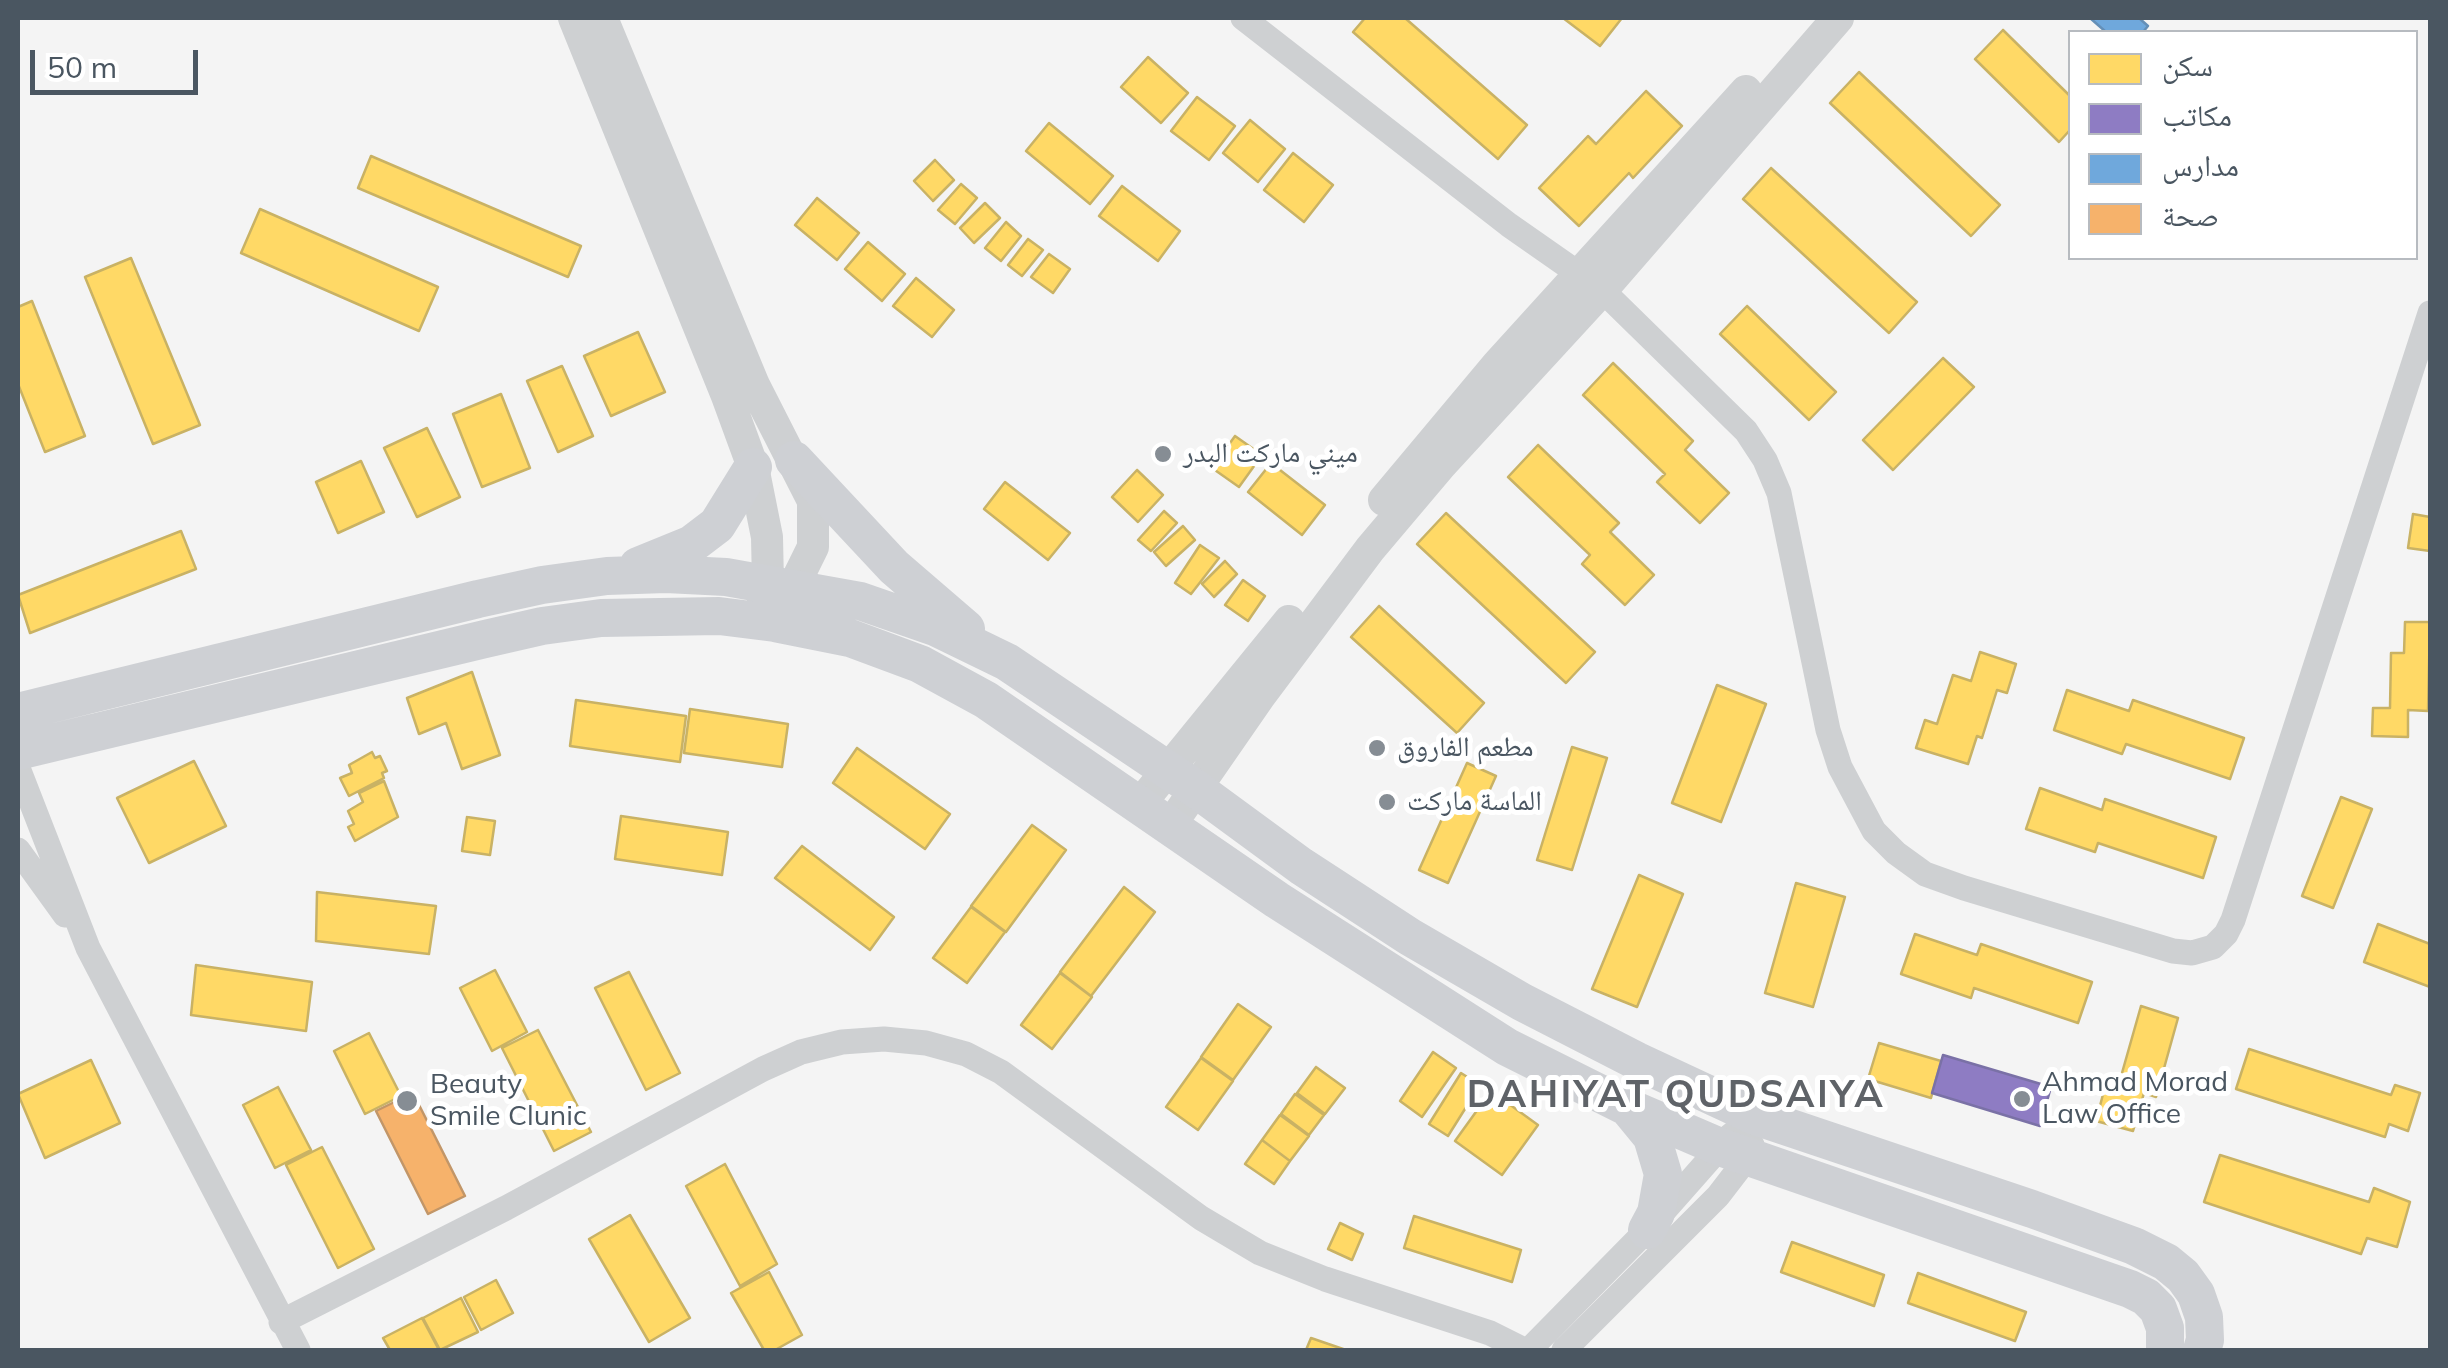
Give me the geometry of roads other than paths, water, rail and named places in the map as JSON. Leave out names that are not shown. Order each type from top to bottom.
[{"type":"main road","points":[[794,460],[894,566],[1007,662],[1301,866],[1442,956],[1637,1062],[1755,1116],[2134,1246],[2166,1262],[2196,1294],[2204,1317],[2202,1350]]},
{"type":"main road","points":[[607,576],[692,544],[716,525],[752,468]]},
{"type":"main road","points":[[18,712],[478,599],[607,576],[686,575],[781,586],[879,608],[935,627],[1007,662]]},
{"type":"main road","points":[[18,750],[542,626],[660,615],[767,622],[850,638],[920,664],[986,700],[1277,900],[1507,1047],[1627,1107],[1733,1152],[2130,1289],[2158,1309],[2166,1328],[2165,1350]]},
{"type":"main road","points":[[1627,1107],[1652,1137],[1663,1174],[1656,1212],[1647,1230]]},
{"type":"main road","points":[[2158,1309],[2196,1294]]},
{"type":"street","points":[[574,18],[720,377],[752,468],[781,586]]},
{"type":"street","points":[[602,18],[739,351],[813,501],[812,548],[781,586],[767,622]]},
{"type":"street","points":[[1243,18],[1509,226],[1591,283],[1746,431],[1765,460],[1779,493],[1828,730],[1848,782],[1874,830],[1896,853],[1938,879],[2145,942],[2192,953],[2212,947],[2234,920],[2430,313]]},
{"type":"street","points":[[1591,283],[1814,18]]},
{"type":"street","points":[[1155,815],[1433,457],[1838,18]]},
{"type":"street","points":[[752,468],[794,460]]},
{"type":"street","points":[[18,768],[88,948],[298,1350]]},
{"type":"street","points":[[18,850],[88,948]]},
{"type":"street","points":[[281,1322],[506,1208],[763,1069],[815,1048],[842,1042],[884,1038],[926,1043],[966,1054],[1002,1072],[1200,1218],[1260,1253],[1526,1350],[1647,1230],[1733,1152]]},
{"type":"street","points":[[1564,1350],[1718,1196],[1733,1152],[1755,1116]]},
{"type":"place","name":"ميني ماركت البدر","points":[[1163,454]]},
{"type":"place","name":"مطعم الفاروق","points":[[1377,748]]},
{"type":"place","name":"الماسة ماركت","points":[[1387,802]]},
{"type":"place","name":"Ahmad Morad Law Office","points":[[2022,1099]]},
{"type":"place","name":"Beauty Smile Clunic","points":[[407,1101]]},
{"type":"district","name":"DAHIYAT QUDSAIYA","points":[[1676,1096]]}]
